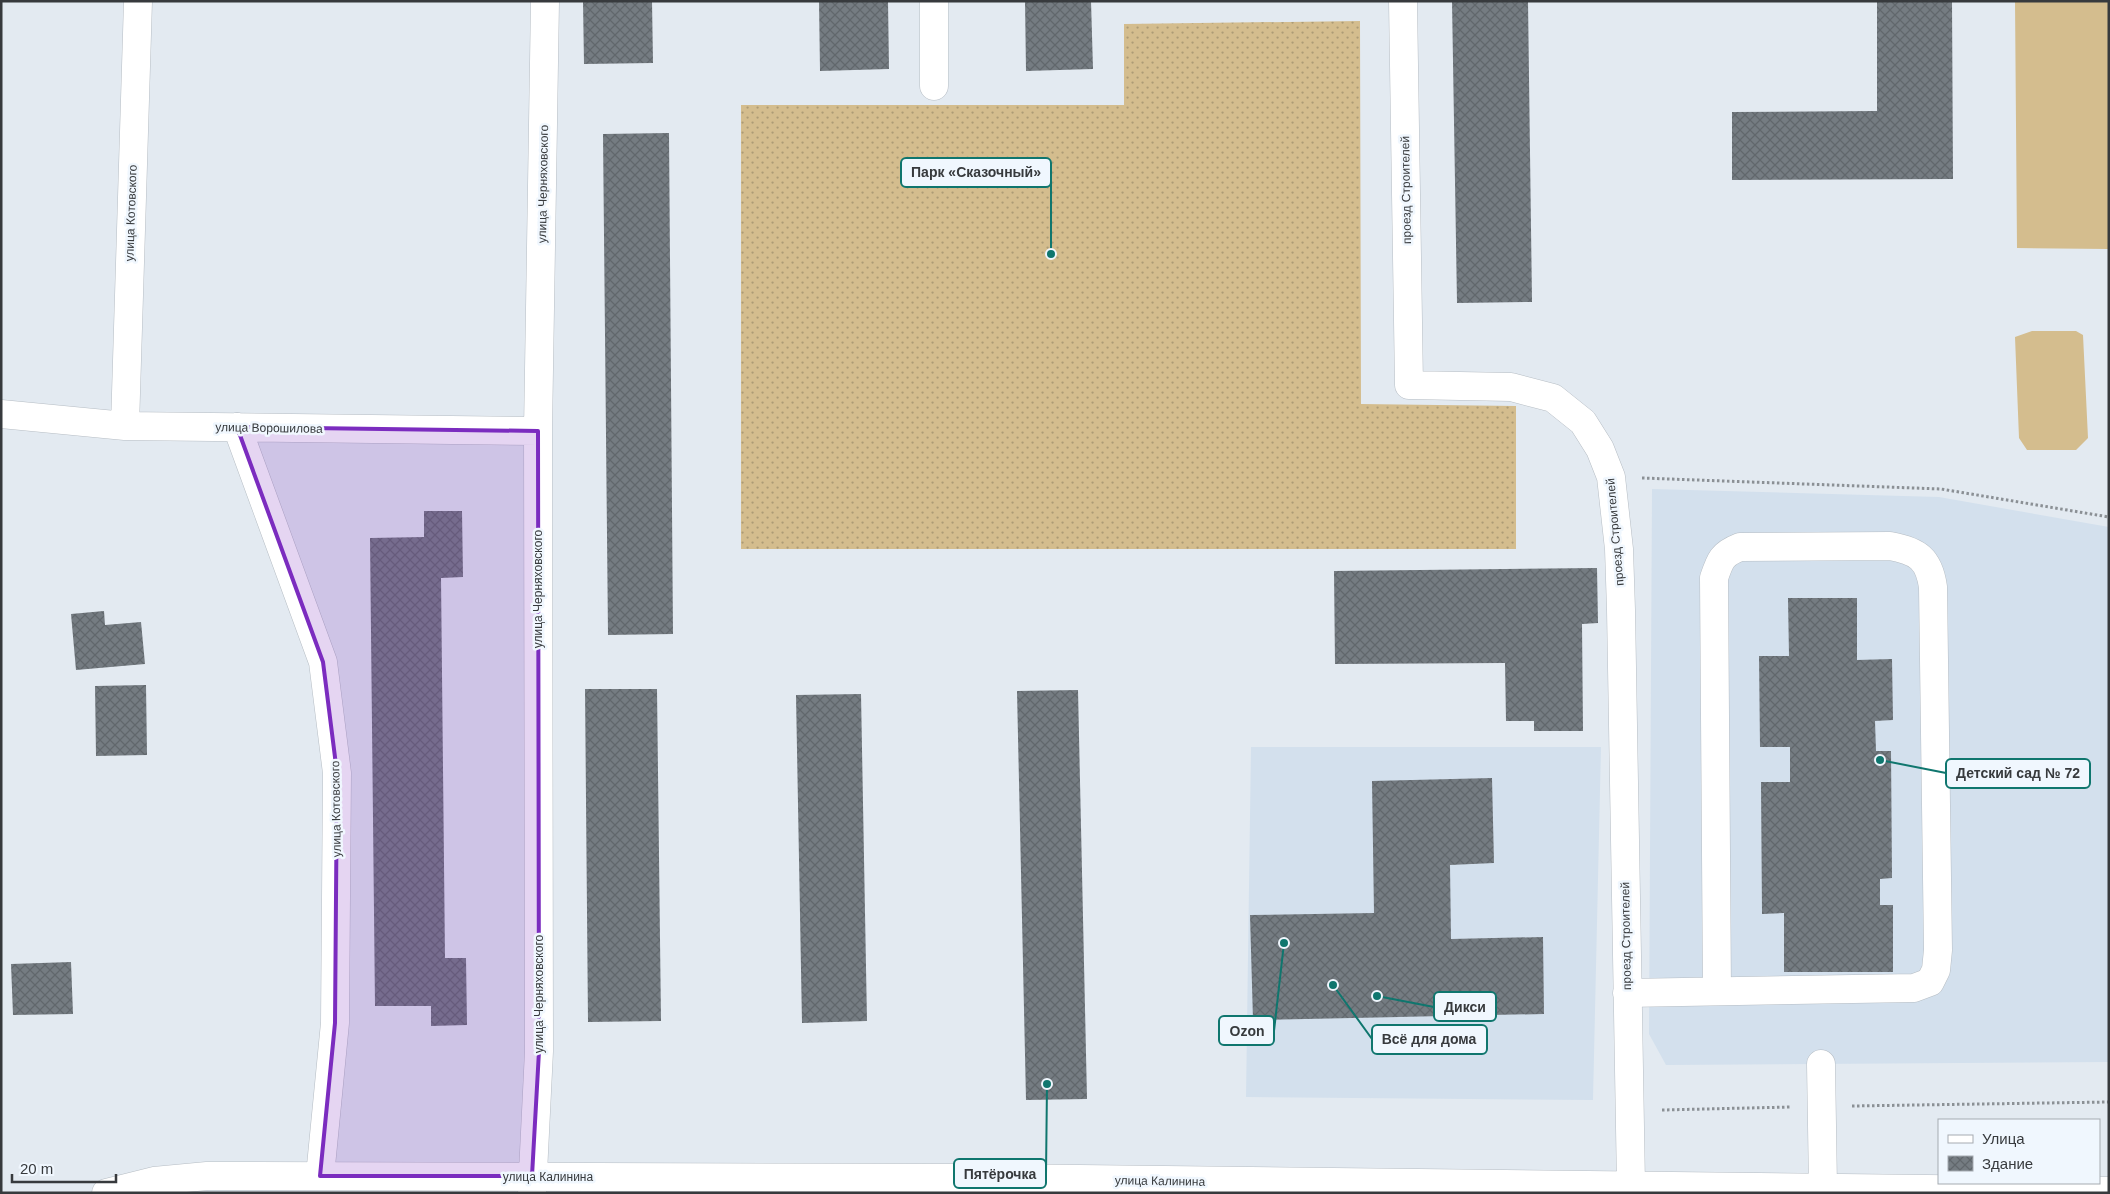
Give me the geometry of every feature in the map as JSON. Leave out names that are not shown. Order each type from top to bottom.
[{"type":"street","name":"улица Котовского","points":[[125,426],[138,1]]},
{"type":"street","name":"улица Черняховского","points":[[532,1185],[539,1051],[538,431],[545,1]]},
{"type":"street","points":[[934,1],[934,86]]},
{"type":"street","name":"проезд Строителей","points":[[1402,1],[1409,385],[1510,387],[1553,398],[1583,422],[1600,449],[1611,477],[1619,549],[1621,601],[1631,1185]]},
{"type":"street","name":"улица Ворошилова","points":[[1,414],[125,426],[538,431]]},
{"type":"street","name":"улица Котовского","points":[[237,427],[323,662],[337,772],[335,1023],[320,1176]]},
{"type":"street","points":[[1627,993],[1914,988],[1930,982],[1936,970],[1938,950],[1933,587],[1930,569],[1920,557],[1906,549],[1890,546],[1740,547],[1729,552],[1719,561],[1714,578],[1717,991]]},
{"type":"street","points":[[1821,1064],[1823,1187]]},
{"type":"street","name":"улица Калинина","points":[[106,1193],[154,1181],[207,1176],[320,1176],[532,1185],[1491,1188],[1631,1185],[2109,1191]]},
{"type":"street","points":[[509,1193],[532,1185]]},
{"type":"path","points":[[1611,477],[1941,489],[2109,517]]},
{"type":"path","points":[[1630,1110],[2109,1102]]},
{"type":"highlighted area","points":[[237,427],[538,431],[539,1051],[532,1176],[320,1176],[335,1023],[337,773],[323,662]]},
{"type":"shaded area","points":[[2015,1],[2109,1],[2109,249],[2017,248]]},
{"type":"shaded area","points":[[1360,21],[1361,404],[1516,406],[1516,549],[741,549],[741,105],[1124,105],[1124,24]]},
{"type":"shaded area","points":[[2032,331],[2076,331],[2083,335],[2088,438],[2076,450],[2027,450],[2019,438],[2015,337]]},
{"type":"shaded area","points":[[1652,489],[1939,497],[2109,527],[2109,1062],[1666,1065],[1649,1034]]},
{"type":"shaded area","points":[[1251,747],[1601,747],[1593,1100],[1246,1097]]},
{"type":"building","points":[[583,1],[652,1],[653,63],[584,64]]},
{"type":"building","points":[[819,1],[888,1],[889,69],[820,71]]},
{"type":"building","points":[[1025,1],[1091,1],[1093,69],[1026,71]]},
{"type":"building","points":[[1452,1],[1528,1],[1532,302],[1457,303]]},
{"type":"building","points":[[1877,1],[1952,1],[1953,179],[1732,180],[1732,112],[1877,111]]},
{"type":"building","points":[[669,133],[673,634],[608,635],[603,134]]},
{"type":"building","points":[[424,511],[462,511],[463,577],[441,578],[445,958],[466,958],[467,1025],[431,1026],[431,1006],[375,1006],[370,538],[424,537]]},
{"type":"building","points":[[1597,568],[1598,623],[1582,624],[1583,731],[1534,731],[1534,721],[1506,721],[1505,663],[1335,664],[1334,571]]},
{"type":"building","points":[[1788,598],[1857,598],[1857,660],[1892,659],[1893,720],[1875,721],[1876,751],[1891,751],[1892,878],[1880,879],[1880,905],[1893,905],[1893,972],[1784,972],[1784,913],[1762,914],[1761,782],[1790,782],[1790,747],[1760,747],[1759,656],[1789,656]]},
{"type":"building","points":[[104,611],[105,625],[141,622],[145,664],[76,670],[71,614]]},
{"type":"building","points":[[146,685],[147,755],[96,756],[95,686]]},
{"type":"building","points":[[585,689],[657,689],[661,1021],[588,1022]]},
{"type":"building","points":[[1078,690],[1087,1099],[1026,1100],[1017,691]]},
{"type":"building","points":[[861,694],[867,1021],[802,1023],[796,695]]},
{"type":"building","points":[[1492,778],[1494,863],[1450,865],[1451,939],[1543,937],[1544,1014],[1253,1020],[1250,915],[1374,913],[1372,781]]},
{"type":"building","points":[[71,962],[73,1014],[13,1015],[11,964]]},
{"type":"place","name":"Парк «Сказочный»","points":[[1051,254]]},
{"type":"place","name":"Детский сад № 72","points":[[1880,760]]},
{"type":"place","name":"Ozon","points":[[1284,943]]},
{"type":"place","name":"Всё для дома","points":[[1333,985]]},
{"type":"place","name":"Дикси","points":[[1377,996]]},
{"type":"place","name":"Пятёрочка","points":[[1047,1084]]}]
